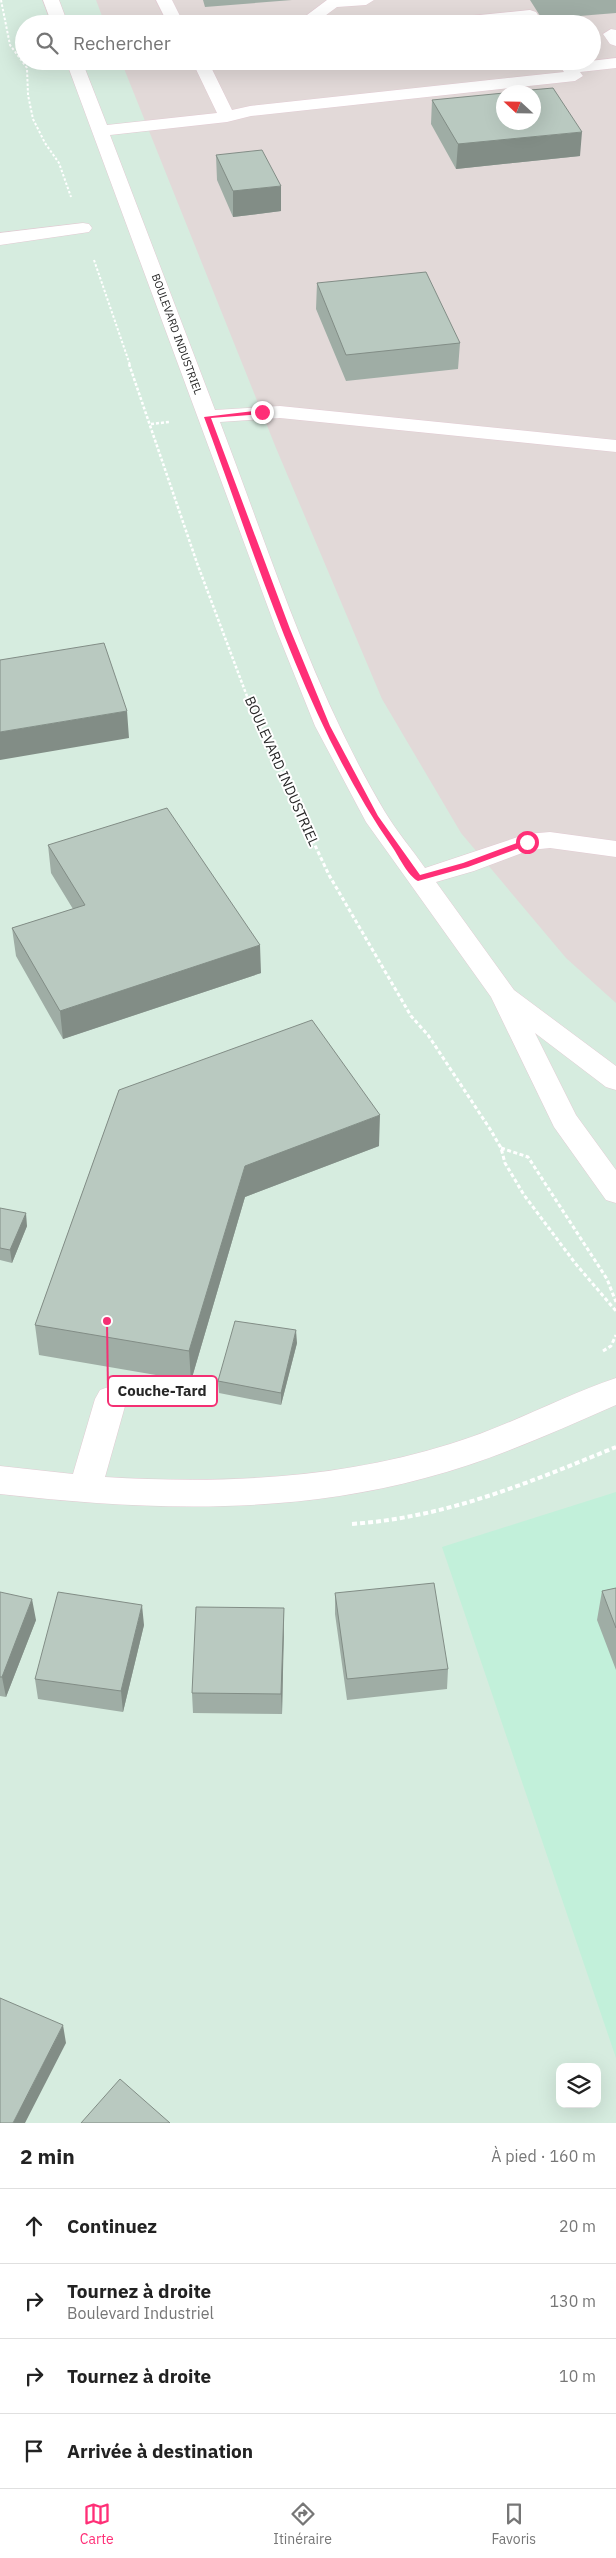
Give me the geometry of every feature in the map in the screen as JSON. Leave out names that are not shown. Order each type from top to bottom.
[{"type":"street","points":[[51,0],[57,15]]},
{"type":"street","points":[[164,0],[172,15]]},
{"type":"street","points":[[316,15],[333,3],[366,0]]},
{"type":"street","points":[[519,0],[531,15]]},
{"type":"street","points":[[601,63],[616,63]]},
{"type":"street","name":"BOULEVARD INDUSTRIEL","points":[[77,70],[287,629],[326,726],[375,816],[503,994],[564,1120],[616,1192]]},
{"type":"street","points":[[204,70],[227,117]]},
{"type":"street","points":[[100,131],[227,117],[250,111],[575,76],[571,70]]},
{"type":"street","points":[[0,239],[83,228]]},
{"type":"street","points":[[207,417],[280,412],[616,446]]},
{"type":"street","points":[[418,878],[465,865],[527,842],[550,840],[616,849]]},
{"type":"street","name":"BOULEVARD INDUSTRIEL","points":[[503,994],[616,1080]]},
{"type":"street","points":[[0,1480],[85,1489],[238,1492],[322,1486],[425,1465],[461,1454],[560,1417],[616,1391]]},
{"type":"street","points":[[85,1489],[111,1399]]},
{"type":"path","points":[[1,0],[6,34],[15,52]]},
{"type":"path","points":[[27,70],[28,95],[33,119],[45,143],[59,163],[73,202]]},
{"type":"path","name":"BOULEVARD INDUSTRIEL","points":[[93,257],[197,564],[251,707],[262,727],[280,772],[344,902],[411,1016],[433,1043],[501,1148],[505,1164],[524,1195],[575,1263],[616,1311]]},
{"type":"path","points":[[501,1148],[528,1157],[608,1278],[616,1302]]},
{"type":"path","points":[[598,1354],[611,1346],[616,1336]]},
{"type":"shaded area","points":[[96,0],[616,0],[616,1003],[566,958],[461,833],[382,699],[276,448],[125,70],[601,70],[601,15],[102,15]]},
{"type":"shaded area","points":[[616,1492],[616,2058],[442,1547]]},
{"type":"building","points":[[553,88],[582,132],[458,144],[432,100],[496,94],[496,130],[541,130],[541,89]]},
{"type":"building","points":[[262,150],[281,186],[233,191],[216,155]]},
{"type":"building","points":[[426,272],[460,343],[346,355],[317,283]]},
{"type":"building","points":[[104,643],[127,711],[0,732],[0,660]]},
{"type":"building","points":[[167,808],[260,945],[60,1011],[12,928],[85,905],[48,845]]},
{"type":"building","points":[[312,1020],[380,1115],[245,1166],[189,1351],[35,1325],[119,1090]]},
{"type":"building","points":[[0,1208],[26,1213],[10,1250],[0,1248]]},
{"type":"building","points":[[235,1321],[296,1330],[281,1393],[218,1381]]},
{"type":"building","points":[[434,1583],[448,1669],[347,1679],[335,1593]]},
{"type":"building","points":[[616,1588],[616,1628],[602,1591]]},
{"type":"building","points":[[0,1592],[32,1599],[2,1677],[0,1677]]},
{"type":"building","points":[[58,1592],[142,1605],[121,1691],[35,1679]]},
{"type":"building","points":[[196,1607],[284,1608],[281,1694],[192,1693]]},
{"type":"building","points":[[0,1998],[63,2025],[13,2123],[0,2123]]},
{"type":"building","points":[[120,2079],[170,2123],[81,2123]]},
{"type":"place","name":"Couche-Tard","points":[[107,1321]]},
{"type":"route","points":[[262,412],[207,417],[287,629],[326,726],[352,778],[375,816],[396,849],[418,878],[465,865],[506,848],[527,842]]}]
